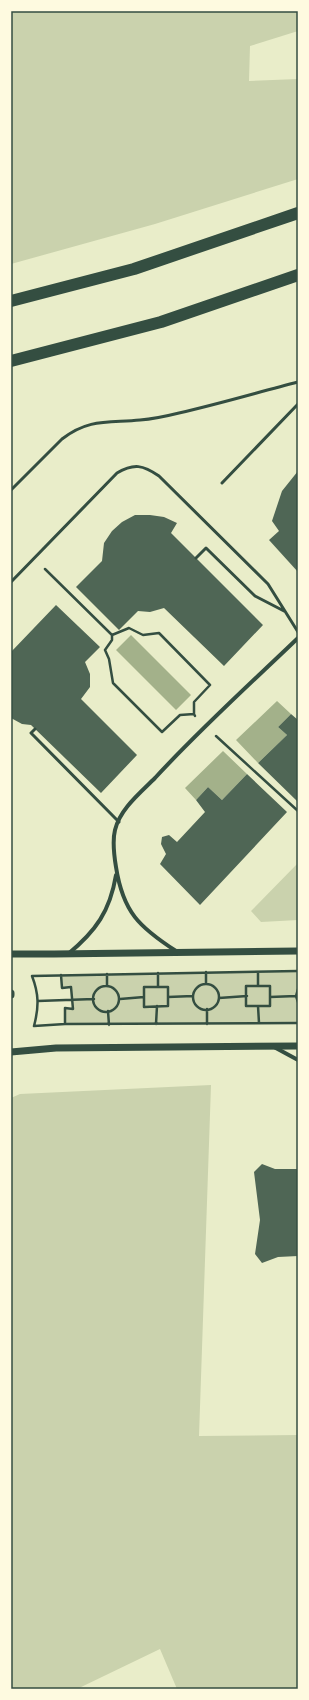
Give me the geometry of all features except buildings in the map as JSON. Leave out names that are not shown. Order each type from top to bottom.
[{"type":"highway","points":[[11,301],[134,269],[298,213]]},
{"type":"highway","points":[[11,361],[161,322],[298,275]]},
{"type":"street","points":[[178,953],[157,939],[136,919],[123,898],[114,855],[115,830],[123,812],[205,726],[298,638]]},
{"type":"street","points":[[68,954],[85,940],[108,906],[117,873]]},
{"type":"street","points":[[11,954],[298,951]]},
{"type":"street","points":[[272,1046],[298,1060]]},
{"type":"street","points":[[11,1052],[56,1048],[298,1046]]},
{"type":"lane","points":[[11,490],[62,439],[87,424],[103,421],[140,420],[180,413],[298,382]]},
{"type":"lane","points":[[222,483],[298,404]]},
{"type":"lane","points":[[11,582],[117,473],[126,468],[138,466],[148,469],[159,476],[268,584],[298,632]]},
{"type":"lane","points":[[196,558],[206,548],[255,596],[285,612]]},
{"type":"lane","points":[[35,729],[31,733],[119,822]]},
{"type":"path","points":[[34,559],[112,635]]},
{"type":"path","points":[[112,635],[129,628],[143,635],[159,633],[210,685],[194,702],[194,714],[205,726],[298,811]]},
{"type":"path","points":[[112,635],[112,640],[105,650],[109,659],[113,683],[162,732],[180,715],[194,714]]},
{"type":"path","points":[[298,971],[32,976],[38,1001],[38,1010],[34,1026],[65,1024],[298,1023]]},
{"type":"path","points":[[206,972],[206,984]]},
{"type":"path","points":[[258,972],[258,986]]},
{"type":"path","points":[[158,973],[158,987]]},
{"type":"path","points":[[107,974],[107,986]]},
{"type":"path","points":[[61,975],[62,988],[71,987],[73,1009],[65,1008],[65,1024]]},
{"type":"path","points":[[202,984],[206,984],[214,987],[219,998],[216,1005],[207,1009],[200,1008],[196,1005],[193,996],[195,989],[202,984]]},
{"type":"path","points":[[107,986],[114,989],[120,999],[116,1007],[108,1012],[100,1010],[94,999],[96,991],[99,988],[107,986]]},
{"type":"path","points":[[246,986],[258,986],[270,986],[270,1006],[246,1006],[246,986]]},
{"type":"path","points":[[144,987],[168,987],[168,997],[168,1006],[144,1007],[144,987]]},
{"type":"path","points":[[298,989],[296,996],[298,1002]]},
{"type":"path","points":[[168,997],[193,996]]},
{"type":"path","points":[[219,998],[247,996]]},
{"type":"path","points":[[270,997],[296,996]]},
{"type":"path","points":[[120,999],[144,997]]},
{"type":"path","points":[[38,1001],[94,999]]},
{"type":"path","points":[[156,1024],[158,1006]]},
{"type":"path","points":[[258,1006],[259,1023]]},
{"type":"path","points":[[207,1009],[207,1024]]},
{"type":"path","points":[[108,1012],[108,1025]]},
{"type":"shaded area","points":[[11,11],[298,11],[298,31],[250,46],[249,81],[298,79],[298,179],[155,224],[11,264]]},
{"type":"shaded area","points":[[131,635],[191,695],[176,710],[116,650]]},
{"type":"shaded area","points":[[277,701],[291,714],[278,727],[287,735],[258,763],[236,740]]},
{"type":"shaded area","points":[[223,751],[247,774],[222,800],[208,787],[196,800],[185,788]]},
{"type":"shaded area","points":[[298,863],[298,920],[261,922],[251,911]]},
{"type":"shaded area","points":[[298,971],[298,1023],[65,1024],[65,1008],[72,1009],[71,988],[62,988],[61,975]]},
{"type":"shaded area","points":[[211,1085],[199,1436],[298,1435],[298,1689],[177,1689],[160,1649],[77,1689],[11,1689],[11,1098],[20,1094]]}]
